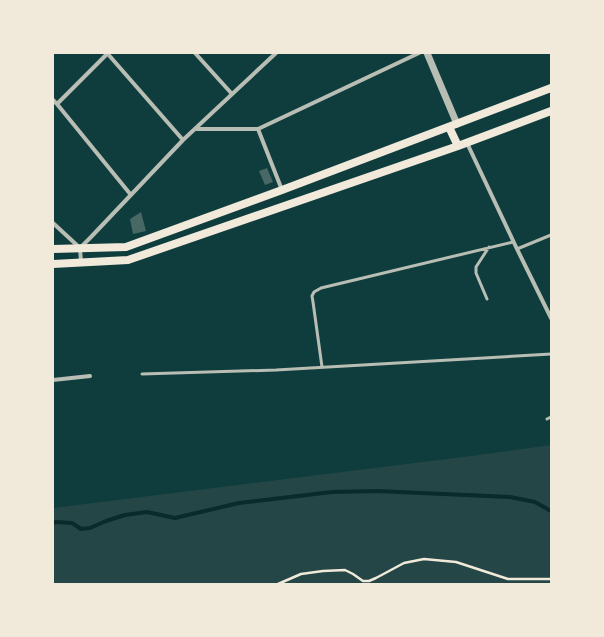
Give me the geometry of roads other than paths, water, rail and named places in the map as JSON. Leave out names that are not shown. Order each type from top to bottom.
[{"type":"main road","points":[[53,249],[126,246],[282,190],[551,88]]},
{"type":"main road","points":[[53,264],[128,260],[458,146],[551,111]]},
{"type":"main road","points":[[453,125],[458,146]]},
{"type":"street","points":[[57,104],[108,53],[183,140]]},
{"type":"street","points":[[195,53],[232,94]]},
{"type":"street","points":[[80,248],[183,140],[276,53]]},
{"type":"street","points":[[196,129],[258,129],[419,53]]},
{"type":"street","points":[[427,53],[453,125]]},
{"type":"street","points":[[53,100],[131,195]]},
{"type":"street","points":[[258,129],[282,190]]},
{"type":"street","points":[[467,142],[516,250],[551,318]]},
{"type":"street","points":[[53,223],[80,248],[81,262]]},
{"type":"street","points":[[53,380],[90,376]]},
{"type":"lane","points":[[516,250],[551,235]]},
{"type":"lane","points":[[322,367],[313,302],[314,292],[321,288],[513,242]]},
{"type":"lane","points":[[487,299],[476,273],[476,267],[489,247]]},
{"type":"lane","points":[[142,374],[276,370],[551,354]]},
{"type":"lane","points":[[547,419],[551,417]]},
{"type":"waterway","points":[[53,523],[72,523],[81,529],[90,528],[125,515],[147,512],[175,518],[239,503],[332,492],[377,491],[510,497],[535,502],[551,511]]}]
